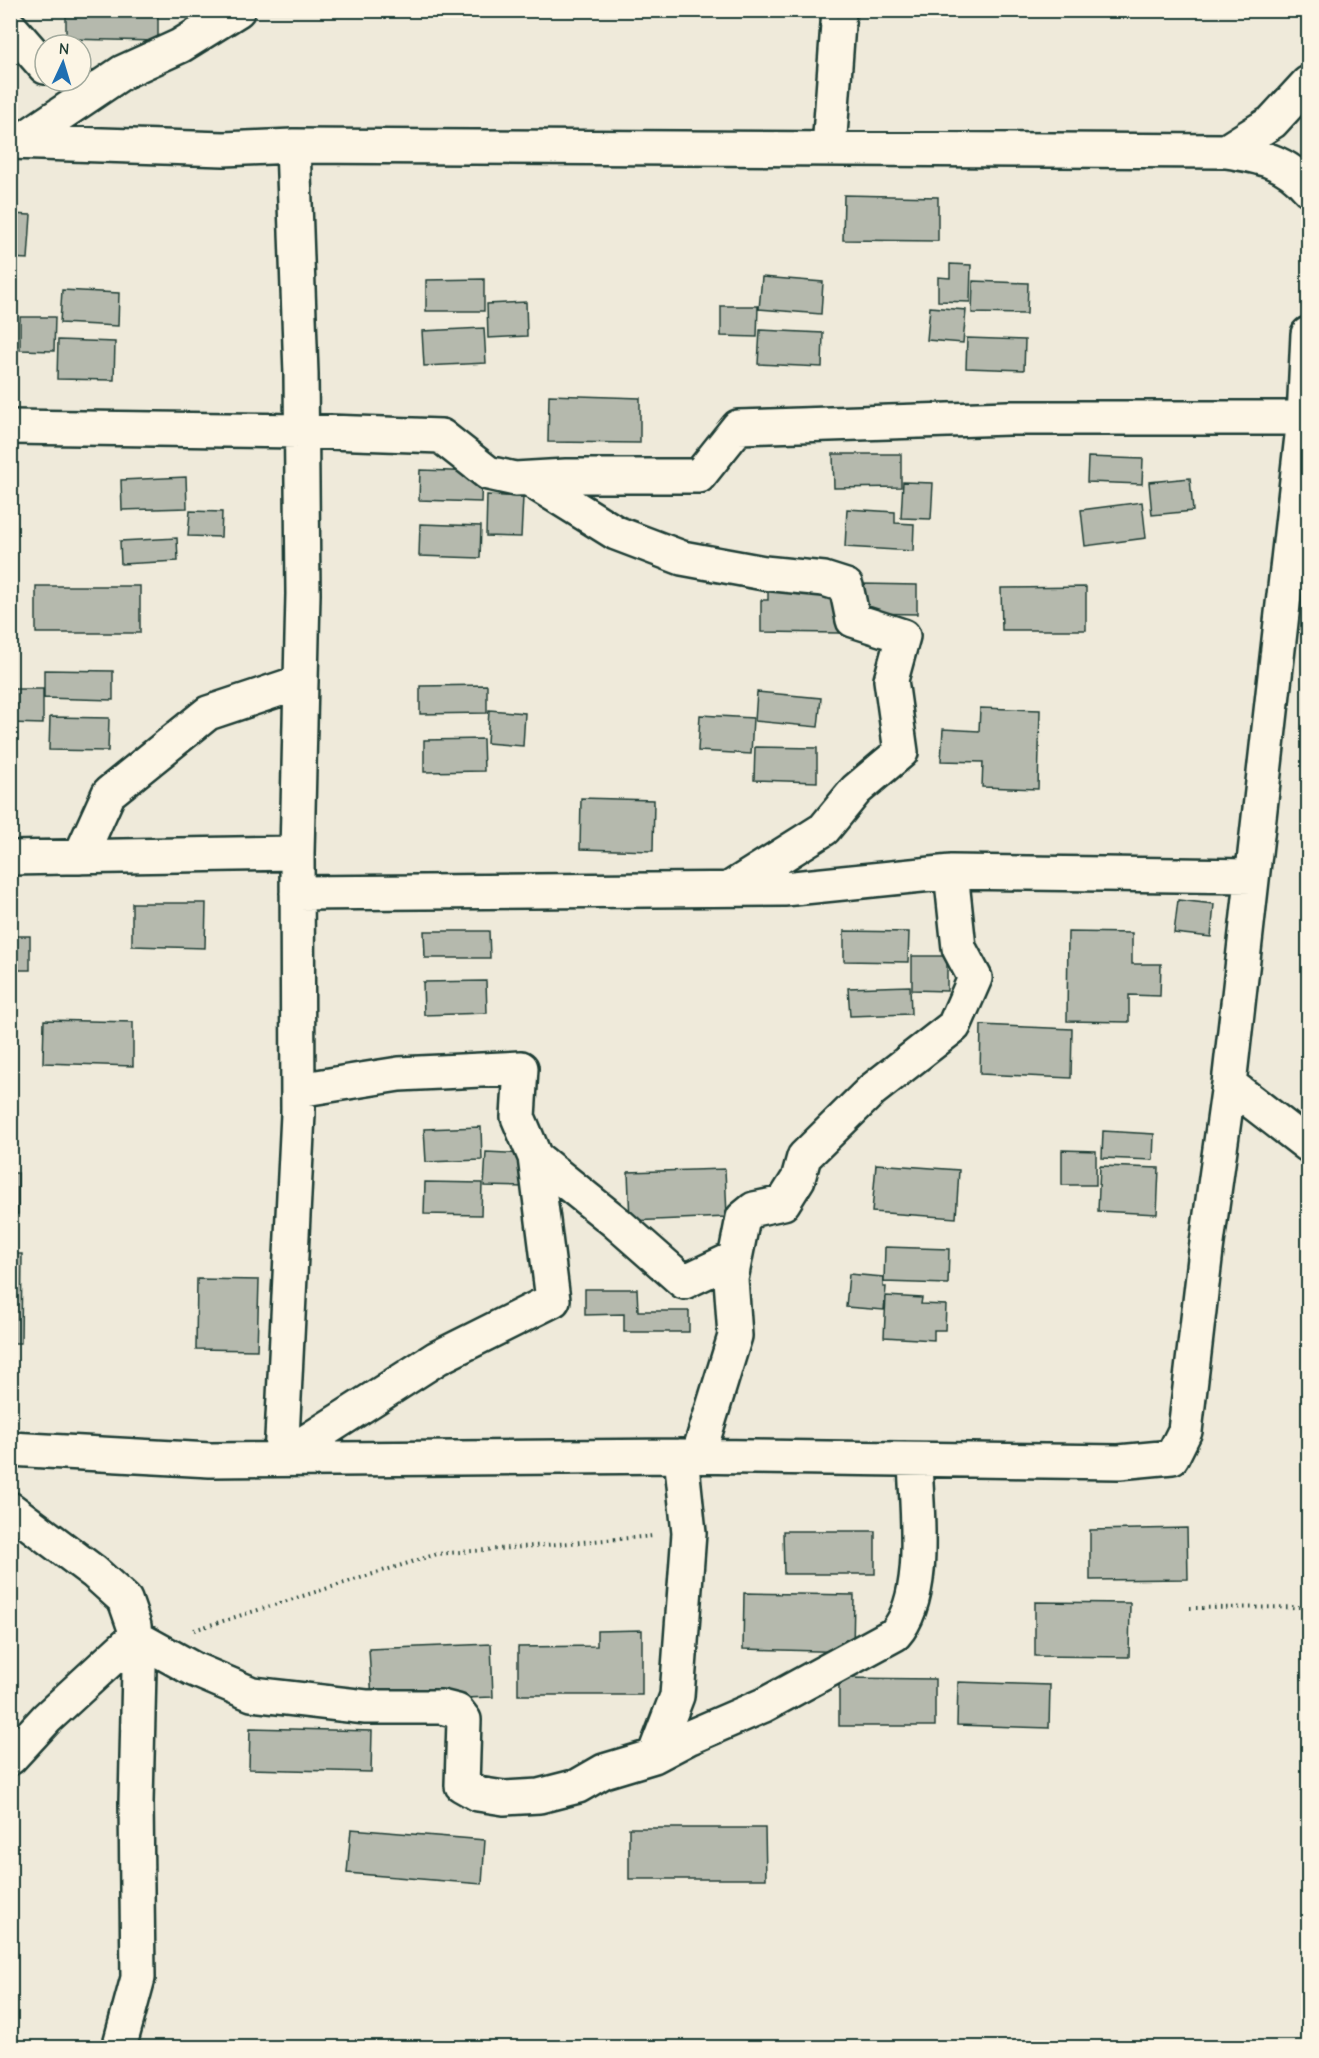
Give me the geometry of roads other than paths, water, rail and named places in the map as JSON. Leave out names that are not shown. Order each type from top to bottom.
[{"type":"street","points":[[93,83],[123,72],[194,24],[238,10]]},
{"type":"street","points":[[829,149],[839,10]]},
{"type":"street","points":[[10,27],[33,53]]},
{"type":"street","points":[[1226,151],[1272,122],[1308,83]]},
{"type":"street","points":[[15,142],[66,93]]},
{"type":"street","points":[[15,142],[224,149],[293,146],[1226,151],[1255,156],[1295,171],[1308,188]]},
{"type":"street","points":[[281,1458],[298,1090],[297,853],[303,594],[301,374],[293,146]]},
{"type":"street","points":[[10,1449],[210,1460],[690,1456],[1119,1462],[1173,1457],[1185,1431],[1206,1250],[1229,1084],[1304,418],[1308,334]]},
{"type":"street","points":[[10,427],[300,431],[441,436],[488,473],[515,479],[529,479],[566,476],[699,476],[738,427],[1008,418],[1304,418]]},
{"type":"street","points":[[529,479],[616,533],[682,558],[764,573],[824,579],[846,586],[853,620],[903,636],[891,680],[901,752],[856,790],[824,828],[729,889]]},
{"type":"street","points":[[81,857],[109,793],[208,713],[301,682]]},
{"type":"street","points":[[10,858],[297,853]]},
{"type":"street","points":[[297,893],[784,889],[951,872],[1252,876]]},
{"type":"street","points":[[654,1756],[677,1696],[689,1533],[690,1456],[735,1336],[731,1279],[742,1218],[754,1209],[783,1203],[798,1179],[804,1157],[872,1090],[954,1026],[975,978],[959,948],[951,872]]},
{"type":"street","points":[[281,1458],[437,1358],[554,1300],[535,1157],[518,1117],[521,1068],[399,1074],[298,1090]]},
{"type":"street","points":[[1229,1084],[1308,1145]]},
{"type":"street","points":[[535,1157],[617,1222],[684,1282],[735,1258]]},
{"type":"street","points":[[135,1637],[193,1669],[252,1694],[366,1707],[441,1707],[457,1711],[464,1720],[462,1785],[478,1794],[504,1798],[539,1796],[578,1786],[604,1771],[654,1756],[690,1737],[764,1705],[895,1634],[912,1604],[917,1579],[915,1460]]},
{"type":"street","points":[[10,1509],[94,1572],[125,1600],[135,1637],[139,1669],[136,1802],[138,1978],[119,2048]]},
{"type":"street","points":[[10,1758],[47,1718],[135,1637]]}]
